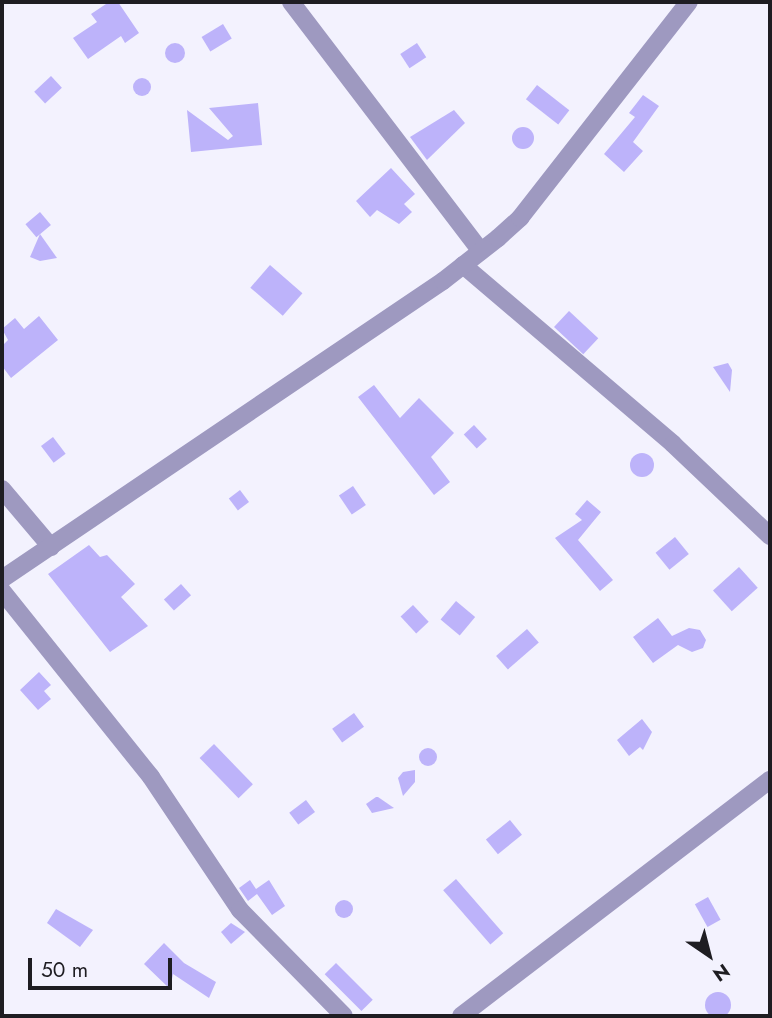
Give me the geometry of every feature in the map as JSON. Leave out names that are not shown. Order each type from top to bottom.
[{"type":"street","points":[[291,2],[481,251]]},
{"type":"street","points":[[2,579],[481,251],[520,218],[689,2]]},
{"type":"street","points":[[463,265],[673,444],[770,536]]},
{"type":"street","points":[[2,489],[51,547]]},
{"type":"street","points":[[2,591],[151,777],[240,910],[344,1016]]},
{"type":"street","points":[[461,1016],[770,779]]},
{"type":"building","points":[[109,2],[118,2],[139,33],[125,43],[121,36],[88,59],[73,38],[97,22],[91,14]]},
{"type":"building","points":[[223,24],[232,39],[210,51],[202,37]]},
{"type":"building","points":[[175,43],[182,46],[185,53],[182,60],[175,63],[168,60],[165,53],[168,46]]},
{"type":"building","points":[[417,43],[426,57],[409,68],[400,54]]},
{"type":"building","points":[[51,76],[62,88],[45,103],[34,92]]},
{"type":"building","points":[[142,78],[148,81],[151,87],[148,93],[142,96],[136,93],[133,87],[136,81]]},
{"type":"building","points":[[537,85],[569,110],[558,124],[526,99]]},
{"type":"building","points":[[643,95],[659,106],[633,142],[643,151],[624,172],[604,154],[635,117],[629,113]]},
{"type":"building","points":[[258,103],[262,145],[191,152],[187,110],[228,140],[233,136],[209,108]]},
{"type":"building","points":[[454,110],[465,123],[427,160],[410,137]]},
{"type":"building","points":[[519,127],[527,127],[534,134],[534,142],[527,149],[519,149],[512,142],[512,134]]},
{"type":"building","points":[[391,168],[415,194],[404,204],[412,212],[399,224],[377,210],[370,217],[356,201]]},
{"type":"building","points":[[40,212],[51,225],[36,237],[25,224]]},
{"type":"building","points":[[40,234],[57,258],[40,261],[30,257]]},
{"type":"building","points":[[270,265],[302,293],[283,316],[250,288]]},
{"type":"building","points":[[569,311],[598,338],[583,354],[554,327]]},
{"type":"building","points":[[39,316],[58,340],[11,378],[2,366],[2,346],[8,340],[2,329],[15,318],[24,329]]},
{"type":"building","points":[[728,363],[732,370],[730,392],[713,367]]},
{"type":"building","points":[[374,385],[400,418],[419,398],[454,433],[431,457],[450,482],[434,495],[358,397]]},
{"type":"building","points":[[474,425],[487,439],[477,448],[464,435]]},
{"type":"building","points":[[53,437],[66,454],[54,463],[41,446]]},
{"type":"building","points":[[642,453],[653,460],[654,465],[647,476],[642,477],[631,470],[630,465],[637,454]]},
{"type":"building","points":[[353,486],[366,505],[352,515],[339,496]]},
{"type":"building","points":[[240,490],[249,502],[238,510],[229,498]]},
{"type":"building","points":[[587,500],[601,512],[578,540],[613,580],[600,591],[555,538],[582,520],[575,514]]},
{"type":"building","points":[[675,537],[689,554],[669,570],[656,553]]},
{"type":"building","points":[[89,545],[100,557],[107,555],[135,584],[121,597],[148,626],[110,652],[48,574]]},
{"type":"building","points":[[739,567],[758,588],[732,611],[713,590]]},
{"type":"building","points":[[181,584],[191,595],[174,611],[164,599]]},
{"type":"building","points":[[456,601],[475,617],[460,635],[441,619]]},
{"type":"building","points":[[413,605],[429,622],[416,633],[401,617]]},
{"type":"building","points":[[658,618],[672,636],[689,628],[700,630],[706,640],[703,648],[692,652],[678,645],[653,663],[633,637]]},
{"type":"building","points":[[527,629],[539,643],[508,669],[496,656]]},
{"type":"building","points":[[39,672],[51,685],[44,691],[51,699],[38,710],[20,690]]},
{"type":"building","points":[[354,713],[364,727],[342,743],[332,729]]},
{"type":"building","points":[[642,719],[652,732],[643,750],[640,747],[629,756],[617,740]]},
{"type":"building","points":[[214,744],[253,784],[239,798],[200,758]]},
{"type":"building","points":[[428,748],[434,751],[437,757],[434,763],[428,766],[422,763],[419,757],[422,751]]},
{"type":"building","points":[[415,770],[415,782],[403,796],[398,778],[403,772]]},
{"type":"building","points":[[376,797],[394,808],[372,813],[366,804]]},
{"type":"building","points":[[306,800],[315,812],[298,825],[289,813]]},
{"type":"building","points":[[510,820],[522,835],[498,854],[486,840]]},
{"type":"building","points":[[456,879],[503,933],[490,944],[443,890]]},
{"type":"building","points":[[250,880],[256,889],[269,880],[285,906],[272,915],[257,894],[248,901],[239,888]]},
{"type":"building","points":[[708,897],[721,920],[707,927],[695,904]]},
{"type":"building","points":[[344,900],[350,903],[353,909],[350,915],[344,918],[338,915],[335,909],[338,903]]},
{"type":"building","points":[[56,909],[93,930],[80,947],[47,923]]},
{"type":"building","points":[[231,923],[245,932],[231,944],[221,932]]},
{"type":"building","points":[[164,943],[184,963],[216,982],[209,998],[173,974],[170,989],[144,964]]},
{"type":"building","points":[[336,963],[373,1000],[361,1011],[325,974]]},
{"type":"building","points":[[718,992],[727,996],[731,1005],[727,1014],[718,1018],[709,1014],[705,1005],[709,996]]}]
